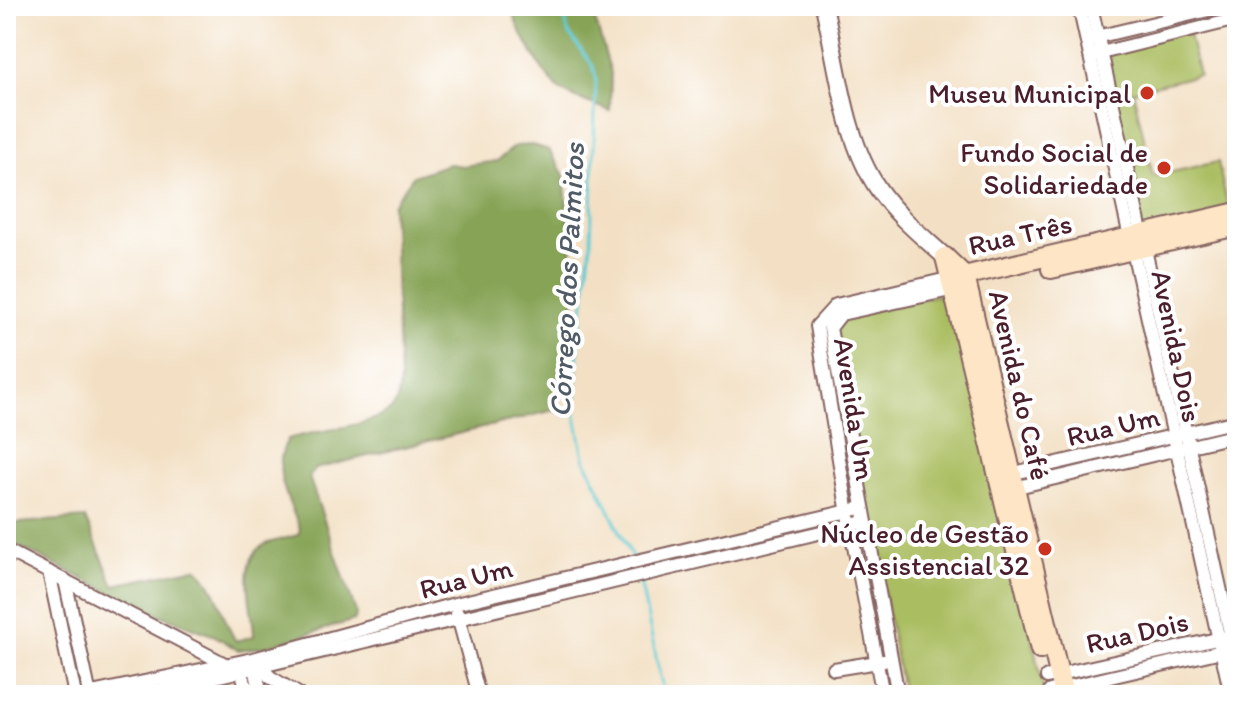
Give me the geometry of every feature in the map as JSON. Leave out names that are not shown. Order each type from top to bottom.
[{"type":"main road","name":"Rua Três","points":[[1137,243],[1237,212]]},
{"type":"main road","name":"Rua Três","points":[[960,283],[1137,243],[1237,226]]},
{"type":"main road","name":"Avenida do Café","points":[[945,257],[960,283],[1055,687]]},
{"type":"street","points":[[824,6],[852,124],[868,170],[889,203],[945,257]]},
{"type":"street","name":"Avenida Dois","points":[[1079,6],[1096,54],[1137,243],[1174,444],[1237,664]]},
{"type":"street","name":"Avenida Dois","points":[[1091,6],[1092,38]]},
{"type":"street","points":[[1092,38],[1225,6]]},
{"type":"street","points":[[1096,54],[1237,19]]},
{"type":"street","name":"Avenida Dois","points":[[1137,243],[1188,440],[1230,643],[1231,695]]},
{"type":"street","name":"Rua Três","points":[[825,321],[836,305],[960,283]]},
{"type":"street","name":"Avenida Um","points":[[825,321],[898,695]]},
{"type":"street","name":"Avenida Um","points":[[825,321],[817,335],[883,695]]},
{"type":"street","name":"Rua Um","points":[[1007,482],[1174,444],[1237,421]]},
{"type":"street","name":"Rua Um","points":[[1188,440],[1237,435]]},
{"type":"street","name":"Rua Um","points":[[140,695],[455,604],[861,508]]},
{"type":"street","name":"Rua Um","points":[[87,694],[245,665],[458,619],[864,522]]},
{"type":"street","points":[[6,550],[245,665],[300,695]]},
{"type":"street","points":[[49,572],[75,695]]},
{"type":"street","points":[[65,580],[87,694]]},
{"type":"street","points":[[455,604],[478,693]]},
{"type":"street","name":"Rua Dois","points":[[1055,687],[1230,643]]},
{"type":"street","points":[[834,669],[891,659]]},
{"type":"street","points":[[245,665],[248,695]]},
{"type":"street","points":[[245,665],[261,695]]},
{"type":"green space","points":[[511,6],[591,6],[611,73],[610,111],[558,88],[530,49]]},
{"type":"green space","points":[[1188,31],[1199,75],[1133,91],[1153,176],[1218,162],[1229,213],[1142,234],[1102,53]]},
{"type":"green space","points":[[533,145],[549,150],[564,175],[574,275],[573,326],[555,410],[315,469],[309,477],[356,612],[355,620],[265,647],[238,650],[215,636],[137,606],[6,540],[6,524],[85,518],[114,585],[196,568],[215,592],[236,641],[254,636],[248,585],[251,560],[268,543],[298,535],[300,529],[281,473],[283,450],[288,439],[371,420],[392,409],[397,399],[400,379],[392,205],[413,176],[448,164],[463,166],[497,161],[515,146]]},
{"type":"green space","points":[[954,291],[1045,695],[903,695],[833,320]]},
{"type":"waterway","name":"Córrego dos Palmitos","points":[[562,6],[568,32],[593,66],[596,78],[591,244],[577,360],[576,416],[584,458],[633,559]]},
{"type":"waterway","name":"Córrego dos Palmitos","points":[[640,581],[664,695]]},
{"type":"place","name":"Museu Municipal","points":[[1147,93]]},
{"type":"place","name":"Fundo Social de Solidariedade","points":[[1164,168]]},
{"type":"place","name":"Núcleo de Gestão Assistencial 32","points":[[1045,549]]}]
